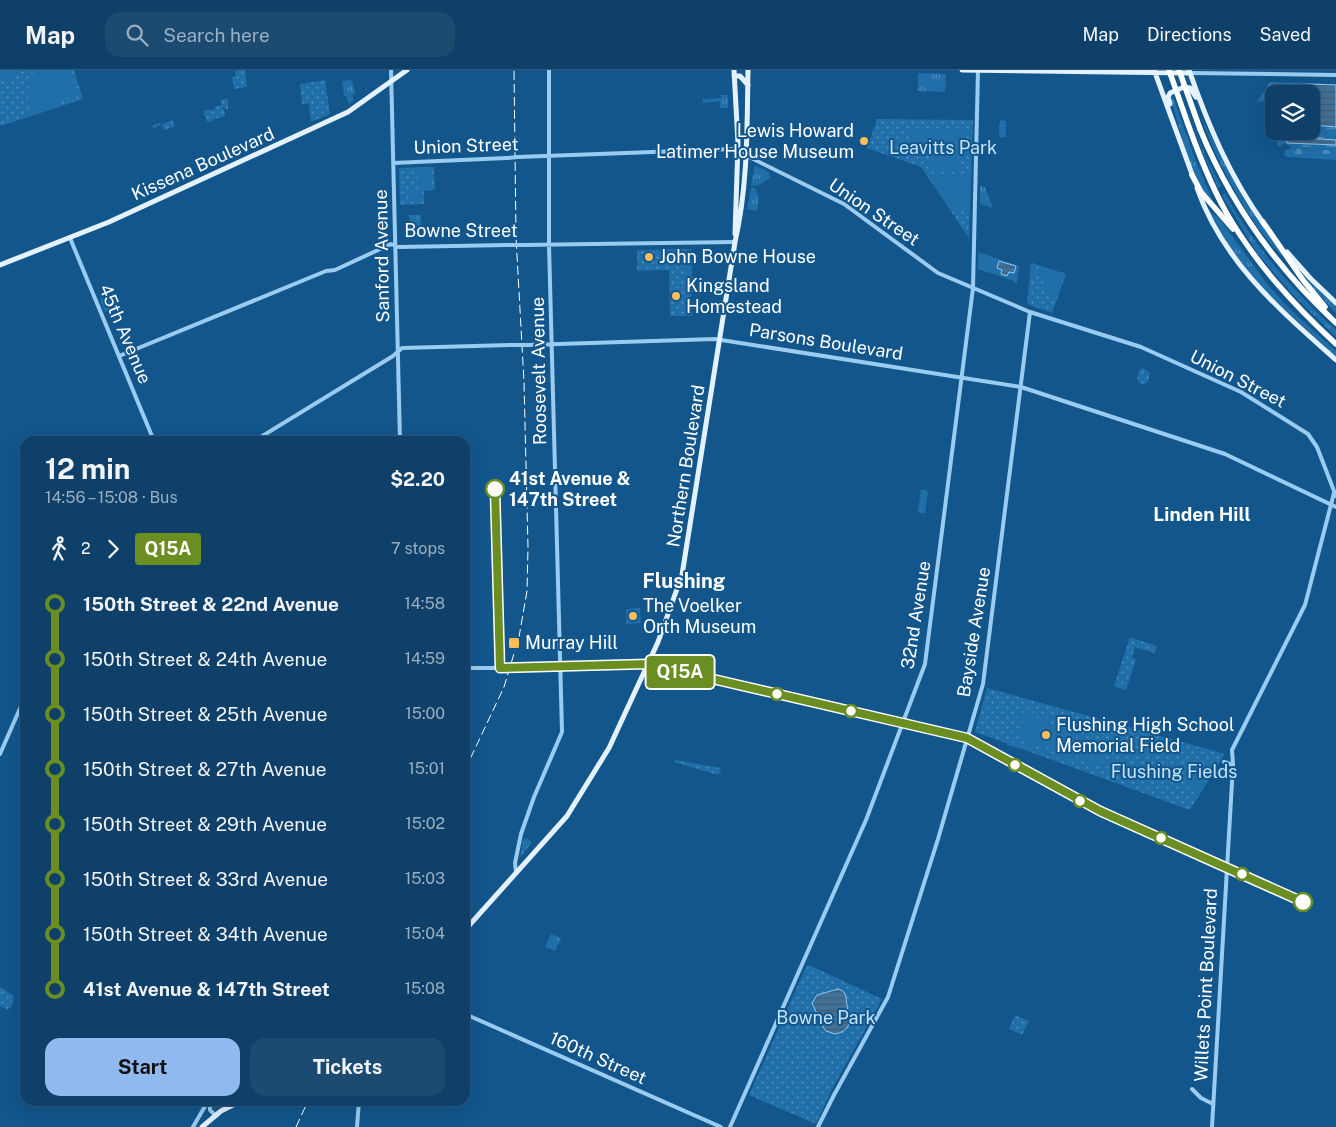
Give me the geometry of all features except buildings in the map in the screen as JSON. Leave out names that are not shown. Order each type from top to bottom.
[{"type":"highway","points":[[1168,70],[1196,150],[1213,187],[1235,227],[1254,256]]},
{"type":"highway","points":[[1179,70],[1200,128],[1230,192],[1255,231],[1290,276],[1336,321]]},
{"type":"highway","points":[[1192,175],[1204,195],[1284,292],[1336,344]]},
{"type":"highway","points":[[1263,222],[1305,284],[1336,321]]},
{"type":"main road","name":"Kissena Boulevard","points":[[0,265],[118,218],[348,112],[407,70]]},
{"type":"main road","name":"Northern Boulevard","points":[[470,924],[567,816],[609,748],[658,642],[682,575],[740,219],[747,156],[748,70]]},
{"type":"main road","points":[[962,70],[1190,71],[1202,106],[1227,163],[1263,222],[1299,266],[1336,303]]},
{"type":"main road","points":[[1155,71],[1203,205],[1218,233],[1242,269],[1267,297],[1336,360]]},
{"type":"main road","name":"Northern Boulevard","points":[[734,73],[738,143],[735,242]]},
{"type":"main road","points":[[734,73],[740,76],[748,86]]},
{"type":"main road","points":[[1175,128],[1168,98],[1171,92],[1188,87],[1202,106]]},
{"type":"main road","points":[[202,1127],[221,1111],[231,1106]]},
{"type":"street","name":"Sanford Avenue","points":[[391,70],[400,436]]},
{"type":"street","name":"Roosevelt Avenue","points":[[516,872],[515,863],[521,834],[534,797],[562,732],[549,245],[549,70]]},
{"type":"street","name":"32nd Avenue","points":[[730,1127],[866,820],[926,659],[973,288],[978,70]]},
{"type":"street","points":[[1190,71],[1336,75]]},
{"type":"street","name":"Union Street","points":[[393,162],[733,149],[844,204],[938,273],[1030,312],[1140,347],[1241,392],[1308,434],[1316,447],[1335,495]]},
{"type":"street","name":"45th Avenue","points":[[70,238],[152,436]]},
{"type":"street","name":"Bowne Street","points":[[119,356],[326,270],[335,270],[391,244],[399,247],[735,242]]},
{"type":"street","name":"Bayside Avenue","points":[[818,1127],[888,997],[938,839],[983,684],[1030,312]]},
{"type":"street","name":"Parsons Boulevard","points":[[262,436],[402,348],[720,340],[1021,387],[1225,454],[1336,507]]},
{"type":"street","name":"Willets Point Boulevard","points":[[1212,1127],[1233,765],[1232,750],[1305,605],[1335,495]]},
{"type":"street","points":[[470,668],[648,664],[967,738],[1100,811],[1227,868]]},
{"type":"street","points":[[0,754],[20,708]]},
{"type":"street","points":[[1224,762],[1233,765]]},
{"type":"street","name":"160th Street","points":[[470,1016],[721,1127]]},
{"type":"street","points":[[1192,1089],[1201,1098],[1213,1104]]},
{"type":"street","points":[[193,1127],[206,1106]]},
{"type":"street","points":[[210,1106],[210,1110],[216,1116]]},
{"type":"street","points":[[356,1127],[358,1106]]},
{"type":"green space","points":[[0,70],[74,70],[83,99],[0,126]]},
{"type":"green space","points":[[0,70],[16,70],[9,79],[0,75]]},
{"type":"green space","points":[[34,70],[69,70],[77,94],[59,101],[60,105],[32,115],[28,92],[29,81]]},
{"type":"green space","points":[[245,70],[247,87],[234,89],[232,77],[236,76],[235,71]]},
{"type":"green space","points":[[918,73],[946,74],[945,92],[918,91]]},
{"type":"green space","points":[[325,80],[330,114],[311,122],[309,104],[302,104],[300,84]]},
{"type":"green space","points":[[352,80],[355,94],[352,95],[354,100],[349,104],[346,96],[344,96],[342,81]]},
{"type":"green space","points":[[1270,82],[1336,84],[1336,85],[1268,85]]},
{"type":"green space","points":[[1265,90],[1265,101],[1257,102]]},
{"type":"green space","points":[[1172,94],[1195,159],[1212,199],[1210,200],[1202,190],[1186,153],[1171,101]]},
{"type":"green space","points":[[721,95],[728,95],[728,108],[720,108],[720,101],[702,103],[704,97],[704,99],[721,98]]},
{"type":"green space","points":[[228,99],[228,109],[222,106],[225,116],[210,122],[206,121],[206,117],[203,115],[205,110],[215,110],[215,107],[222,105],[220,100]]},
{"type":"green space","points":[[1187,109],[1206,157],[1221,186],[1218,188],[1204,155]]},
{"type":"green space","points":[[1201,118],[1244,200],[1281,252],[1281,255],[1245,208],[1225,172]]},
{"type":"green space","name":"Leavitts Park","points":[[876,119],[973,120],[969,238],[921,167],[867,148]]},
{"type":"green space","points":[[172,120],[175,126],[164,130],[162,125],[154,129],[152,126],[160,123],[161,125]]},
{"type":"green space","points":[[1000,120],[1006,121],[1006,137],[999,137]]},
{"type":"green space","points":[[1320,126],[1336,127],[1336,140],[1320,139]]},
{"type":"green space","points":[[910,130],[964,131],[964,156],[958,157],[958,172],[929,171],[929,156],[909,156]]},
{"type":"green space","points":[[1277,140],[1284,140],[1285,143],[1278,147]]},
{"type":"green space","points":[[1284,140],[1287,140],[1287,143],[1291,141],[1292,143],[1336,145],[1336,150],[1292,148],[1285,143]]},
{"type":"green space","points":[[1292,148],[1336,150],[1336,160],[1287,157],[1284,155],[1285,150]]},
{"type":"green space","points":[[755,165],[769,172],[770,178],[759,185],[751,186]]},
{"type":"green space","points":[[417,167],[429,167],[430,189],[418,189]]},
{"type":"green space","points":[[434,167],[435,190],[424,191],[424,204],[400,205],[399,168]]},
{"type":"green space","points":[[969,174],[970,210],[962,210],[950,205],[930,178],[931,175]]},
{"type":"green space","points":[[980,186],[985,187],[993,208],[980,204]]},
{"type":"green space","points":[[751,188],[755,188],[759,197],[757,211],[747,209]]},
{"type":"green space","points":[[422,191],[423,201],[410,202],[411,192]]},
{"type":"green space","points":[[1225,193],[1261,249],[1289,283],[1336,330],[1336,337],[1292,294],[1257,253],[1222,195]]},
{"type":"green space","points":[[1210,212],[1220,219],[1267,284],[1290,309],[1336,351],[1336,357],[1259,285],[1230,248]]},
{"type":"green space","points":[[409,215],[421,215],[421,226],[410,226]]},
{"type":"green space","points":[[669,249],[691,249],[692,277],[687,277],[686,263],[669,264]]},
{"type":"green space","points":[[691,249],[692,277],[695,277],[696,292],[691,292],[692,316],[670,316],[669,270],[637,271],[637,250]]},
{"type":"green space","points":[[978,252],[1019,266],[1017,284],[1014,281],[978,269]]},
{"type":"green space","points":[[1031,263],[1066,274],[1052,313],[1027,304]]},
{"type":"green space","points":[[1031,263],[1036,264],[1036,272],[1041,273],[1041,267],[1062,274],[1064,277],[1056,298],[1044,286],[1042,273],[1041,276],[1030,276]]},
{"type":"green space","points":[[1309,281],[1336,307],[1336,313],[1311,287]]},
{"type":"green space","points":[[113,293],[119,307],[105,312],[100,299]]},
{"type":"green space","points":[[1143,368],[1150,373],[1148,382],[1144,384],[1139,383],[1137,379],[1140,369]]},
{"type":"green space","points":[[921,490],[928,491],[925,513],[918,512]]},
{"type":"green space","name":"The Voelker Orth Museum","points":[[640,608],[641,623],[626,624],[626,609]]},
{"type":"green space","points":[[1130,637],[1157,646],[1155,653],[1135,647],[1132,658],[1136,659],[1126,690],[1114,686]]},
{"type":"green space","name":"Flushing Fields","points":[[987,688],[1225,754],[1190,810],[975,732]]},
{"type":"green space","points":[[1026,711],[1070,721],[1075,725],[1080,734],[1080,739],[1076,749],[1069,757],[1075,759],[1074,762],[1007,745],[1008,742],[1015,743],[1013,734],[1014,724],[1015,720]],"holes":[[[1027,713],[1074,725],[1078,736],[1077,743],[1071,753],[1061,756],[1019,744],[1015,735],[1017,722]]]},
{"type":"green space","name":"Flushing High School Memorial Field","points":[[1028,715],[1046,721],[1046,723],[1074,730],[1068,753],[1018,739],[1024,717]]},
{"type":"green space","points":[[1161,737],[1178,741],[1178,744],[1187,746],[1186,753],[1176,750],[1175,753],[1157,749]]},
{"type":"green space","points":[[1079,750],[1107,756],[1104,766],[1077,760]]},
{"type":"green space","points":[[675,760],[720,768],[721,770],[718,775],[674,762]]},
{"type":"green space","points":[[1195,769],[1209,777],[1200,792],[1192,788],[1188,782],[1189,776]]},
{"type":"green space","points":[[525,838],[531,841],[531,844],[520,857],[523,840]]},
{"type":"green space","points":[[551,934],[561,938],[555,951],[545,947]]},
{"type":"green space","name":"Bowne Park","points":[[809,965],[882,999],[831,1091],[816,1124],[749,1095],[806,967]]},
{"type":"green space","points":[[0,987],[14,996],[11,1008],[9,1007],[8,1010],[0,1006]]},
{"type":"green space","points":[[1015,1015],[1029,1021],[1022,1035],[1009,1029]]},
{"type":"shaded area","points":[[1308,84],[1336,85],[1336,127],[1320,126],[1320,85],[1304,85]]},
{"type":"shaded area","points":[[1287,140],[1336,140],[1336,145],[1287,143]]},
{"type":"shaded area","points":[[999,261],[1016,266],[1014,273],[1009,272],[1007,276],[1001,274],[1002,270],[997,268]]},
{"type":"shaded area","points":[[838,989],[846,995],[849,1023],[845,1030],[835,1034],[826,1031],[823,1027],[812,1003],[817,995]]},
{"type":"railway","points":[[470,759],[504,687],[519,637],[527,591],[528,547],[524,382],[516,237],[514,70]]},
{"type":"railway","points":[[296,1127],[306,1106]]},
{"type":"bus line","name":"Q15A","points":[[495,489],[500,668],[648,664],[967,738],[1100,811],[1303,902]]},
{"type":"place","name":"Lewis Howard Latimer House Museum","points":[[864,141]]},
{"type":"place","name":"John Bowne House","points":[[649,257]]},
{"type":"place","name":"Kingsland Homestead","points":[[676,296]]},
{"type":"place","name":"41st Avenue & 147th Street","points":[[495,489]]},
{"type":"place","name":"The Voelker Orth Museum","points":[[633,616]]},
{"type":"place","name":"Murray Hill","points":[[514,643]]},
{"type":"place","name":"Flushing High School Memorial Field","points":[[1046,735]]},
{"type":"district","name":"Linden Hill","points":[[1202,514]]},
{"type":"district","name":"Flushing","points":[[684,581]]}]
